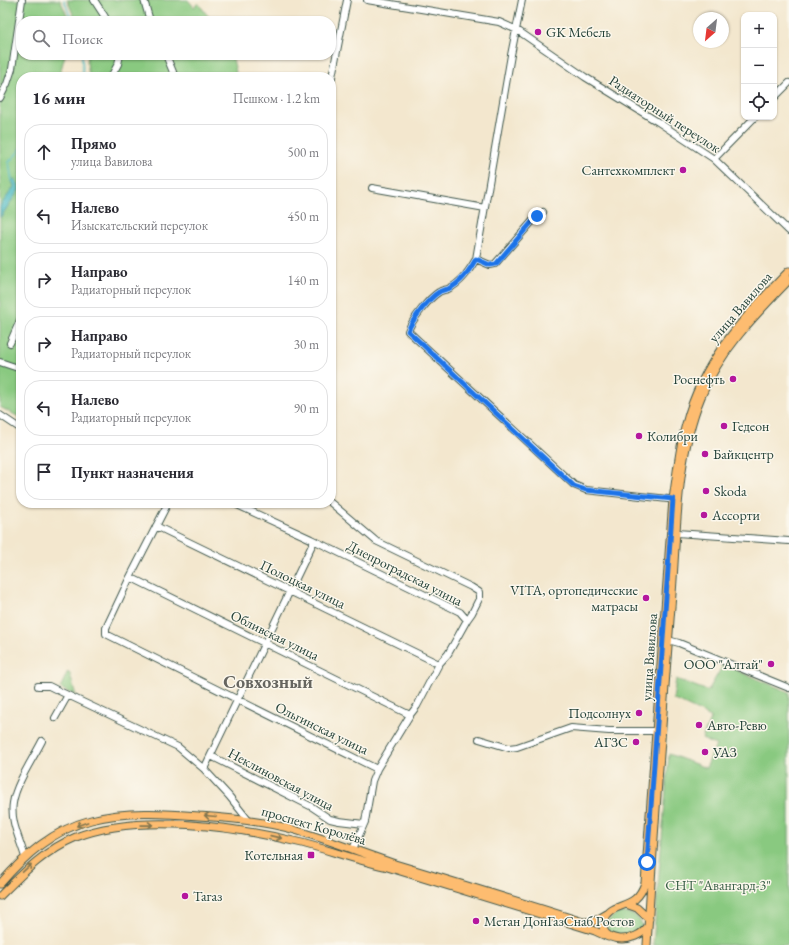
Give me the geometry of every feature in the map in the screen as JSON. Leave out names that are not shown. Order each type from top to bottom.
[{"type":"main road","name":"улица Вавилова","points":[[607,914],[611,909],[635,899],[641,893],[646,883],[656,731],[679,455],[686,423],[705,373],[716,354],[730,335],[758,303],[789,271]]},
{"type":"main road","name":"улица Вавилова","points":[[648,945],[668,640],[677,533],[676,500],[687,442],[691,424],[710,376],[734,339],[789,280]]},
{"type":"main road","name":"проспект Королёва","points":[[0,884],[25,857],[56,834],[91,820],[128,814],[168,813],[249,820],[294,830],[393,863],[583,922],[595,920],[607,914]]},
{"type":"main road","name":"проспект Королёва","points":[[0,896],[32,864],[48,853],[77,837],[130,825],[166,824],[250,832],[302,844],[384,866],[595,931],[608,937]]},
{"type":"main road","points":[[607,914],[603,925],[604,931],[608,937],[620,944],[629,945],[635,942],[644,935],[649,922],[637,908],[626,904]]},
{"type":"street","points":[[20,16],[22,0]]},
{"type":"street","points":[[94,0],[104,16]]},
{"type":"street","points":[[144,0],[149,16]]},
{"type":"street","points":[[336,56],[347,0]]},
{"type":"street","name":"Радиаторный переулок","points":[[367,0],[499,22],[517,30],[585,77],[714,159],[789,231]]},
{"type":"street","points":[[522,0],[511,55],[476,259],[463,278],[449,289],[439,292],[421,310],[408,331],[574,486],[586,490],[676,500]]},
{"type":"street","points":[[0,98],[12,69],[16,41]]},
{"type":"street","points":[[114,72],[119,60]]},
{"type":"street","points":[[168,60],[173,72]]},
{"type":"street","points":[[333,72],[335,60]]},
{"type":"street","points":[[777,95],[789,83]]},
{"type":"street","points":[[714,159],[752,120]]},
{"type":"street","points":[[372,188],[485,208]]},
{"type":"street","points":[[476,259],[490,265],[496,264],[537,216],[543,212]]},
{"type":"street","points":[[10,343],[16,329]]},
{"type":"street","points":[[0,362],[16,367]]},
{"type":"street","points":[[0,414],[16,424]]},
{"type":"street","name":"Днепроградская улица","points":[[244,508],[460,612],[466,620],[472,613],[479,599],[479,592],[376,541],[336,507]]},
{"type":"street","points":[[130,576],[165,508]]},
{"type":"street","name":"Полоцкая улица","points":[[156,526],[439,664]]},
{"type":"street","points":[[677,533],[789,541]]},
{"type":"street","name":"Неклиновская улица","points":[[204,769],[314,541]]},
{"type":"street","name":"Ольгинская улица","points":[[130,576],[106,628],[106,634],[377,769]]},
{"type":"street","name":"Обливская улица","points":[[130,576],[410,715]]},
{"type":"street","points":[[353,849],[364,824],[372,781],[377,769],[417,706],[439,664],[448,654],[466,620]]},
{"type":"street","points":[[668,640],[679,643],[789,688]]},
{"type":"street","points":[[38,686],[49,686],[178,748],[204,769],[230,796],[249,820]]},
{"type":"street","points":[[55,718],[68,695]]},
{"type":"street","points":[[479,739],[509,748],[517,747],[571,728],[609,731],[656,731]]},
{"type":"street","points":[[25,857],[16,830],[13,815],[13,803],[18,786],[42,741]]},
{"type":"street","name":"Неклиновская улица","points":[[211,756],[312,807],[330,819],[364,824]]},
{"type":"green space","points":[[0,0],[60,0],[68,16],[16,16],[16,60],[64,60],[60,72],[16,72],[16,415],[0,407]]},
{"type":"green space","points":[[67,0],[188,0],[194,7],[198,3],[208,16],[74,16]]},
{"type":"green space","points":[[87,60],[233,60],[236,72],[88,72]]},
{"type":"green space","name":"СНТ \"Авангард-3\"","points":[[723,665],[789,692],[789,945],[653,945],[669,754],[706,768],[716,745],[702,739],[711,717],[673,699],[676,679],[708,691]]},
{"type":"green space","points":[[68,671],[70,674],[76,696],[60,688]]},
{"type":"green space","points":[[619,913],[631,914],[638,918],[642,929],[620,940],[610,933],[607,927],[610,919]]},
{"type":"water","points":[[14,179],[16,181],[16,194],[0,218],[0,206],[14,187],[12,181]]},
{"type":"waterway","points":[[64,0],[70,16]]},
{"type":"waterway","points":[[82,60],[83,72]]},
{"type":"waterway","points":[[12,181],[9,162],[16,154]]},
{"type":"place","name":"GK Мебель","points":[[538,32]]},
{"type":"place","name":"Сантехкомплект","points":[[683,170]]},
{"type":"place","name":"Роснефть","points":[[733,379]]},
{"type":"place","name":"Гедеон","points":[[724,426]]},
{"type":"place","name":"Колибри","points":[[639,436]]},
{"type":"place","name":"Байкцентр","points":[[705,454]]},
{"type":"place","name":"Skoda","points":[[706,491]]},
{"type":"place","name":"Ассорти","points":[[704,515]]},
{"type":"place","name":"VITA, ортопедические матрасы","points":[[646,598]]},
{"type":"place","name":"ООО \"Алтай\"","points":[[771,664]]},
{"type":"place","name":"Подсолнух","points":[[639,713]]},
{"type":"place","name":"Авто-Ревю","points":[[699,725]]},
{"type":"place","name":"АГЗС","points":[[636,742]]},
{"type":"place","name":"УАЗ","points":[[705,752]]},
{"type":"place","name":"Котельная","points":[[311,855]]},
{"type":"place","name":"Тагаз","points":[[185,896]]},
{"type":"place","name":"Метан ДонГазСнаб Ростов","points":[[476,921]]},
{"type":"district","name":"Совхозный","points":[[268,681]]},
{"type":"route","points":[[537,216],[496,264],[490,265],[476,259],[458,283],[449,289],[439,292],[421,310],[408,331],[574,486],[586,490],[673,499],[647,862]]}]
